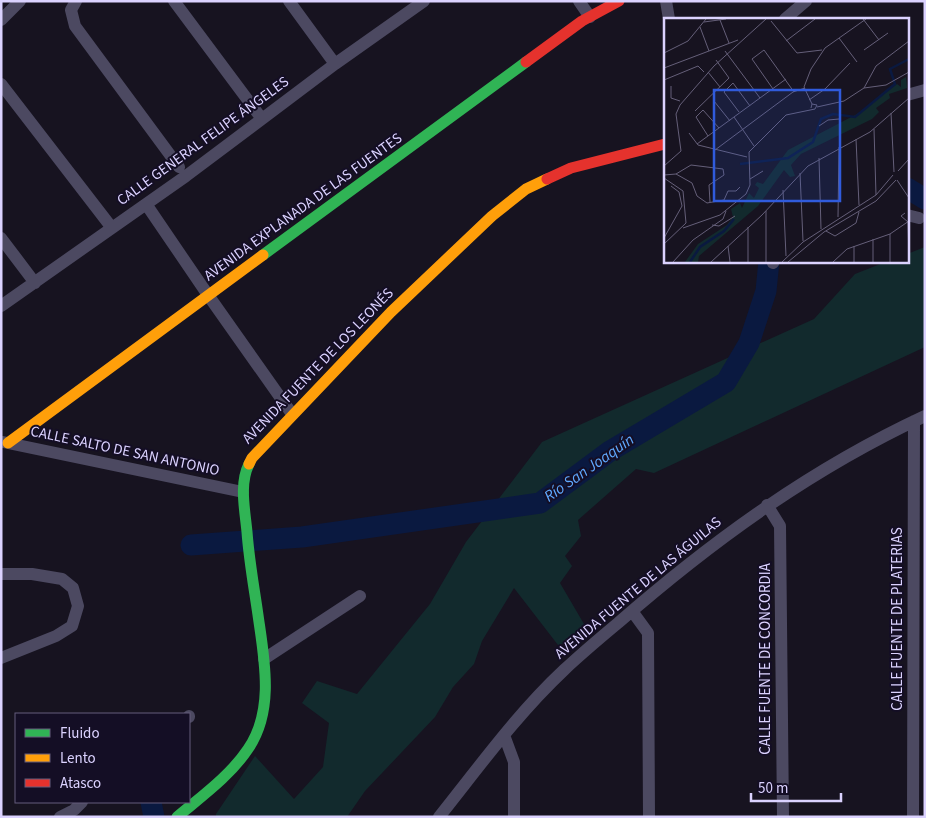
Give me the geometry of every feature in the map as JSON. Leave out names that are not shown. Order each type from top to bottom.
[{"type":"street","points":[[1,20],[20,1]]},
{"type":"street","points":[[76,1],[71,10],[75,26],[179,167]]},
{"type":"street","points":[[174,1],[262,119]]},
{"type":"street","points":[[289,1],[336,64]]},
{"type":"street","name":"CALLE GENERAL FELIPE ÁNGELES","points":[[1,306],[146,204],[424,1]]},
{"type":"street","points":[[579,1],[590,17]]},
{"type":"street","name":"AVENIDA EXPLANADA DE LAS FUENTES","points":[[4,442],[208,296],[574,26],[619,1]]},
{"type":"street","points":[[666,1],[669,18]]},
{"type":"street","points":[[786,18],[806,1]]},
{"type":"street","points":[[1,84],[112,228]]},
{"type":"street","points":[[908,95],[925,90]]},
{"type":"street","name":"AVENIDA FUENTE DE LOS LEONÉS","points":[[177,817],[232,768],[250,747],[259,726],[265,700],[266,675],[249,556],[243,492],[246,470],[252,458],[292,414],[399,305],[492,216],[526,190],[571,168],[664,144]]},
{"type":"street","points":[[146,204],[208,296],[292,414]]},
{"type":"street","points":[[1,238],[35,282]]},
{"type":"street","name":"AVENIDA FUENTE DE LAS ÁGUILAS","points":[[439,817],[504,735],[563,671],[690,562],[767,505],[828,466],[919,419]]},
{"type":"street","name":"CALLE FUENTE DE PLATERIAS","points":[[913,817],[919,419]]},
{"type":"street","name":"CALLE SALTO DE SAN ANTONIO","points":[[4,442],[243,492]]},
{"type":"street","name":"CALLE FUENTE DE CONCORDIA","points":[[767,505],[780,526],[783,817]]},
{"type":"street","points":[[1,574],[32,574],[62,579],[73,588],[78,606],[72,626],[56,636],[1,658]]},
{"type":"street","points":[[264,659],[360,596]]},
{"type":"street","points":[[632,611],[648,633],[649,817]]},
{"type":"street","points":[[504,735],[514,762],[514,817]]},
{"type":"street","points":[[60,817],[74,810],[81,803]]},
{"type":"green space","points":[[925,247],[925,347],[654,473],[636,469],[578,520],[581,536],[565,556],[572,566],[560,583],[591,636],[558,645],[514,588],[482,641],[474,664],[453,687],[435,717],[365,791],[347,817],[216,817],[216,814],[255,756],[294,799],[323,767],[329,723],[302,703],[317,681],[357,694],[430,604],[466,542],[542,442],[814,319],[855,274],[885,262],[908,262],[908,254]]},
{"type":"waterway","name":"Río San Joaquín","points":[[908,189],[925,199]]},
{"type":"waterway","name":"Río San Joaquín","points":[[191,545],[302,537],[540,503],[610,451],[726,382],[749,343],[766,291],[769,262]]},
{"type":"waterway","name":"Río San Joaquín","points":[[151,803],[154,817]]},
{"type":"traffic: fast","points":[[263,255],[526,62]]},
{"type":"traffic: fast","points":[[177,817],[215,785],[241,759],[256,734],[262,718],[265,701],[265,666],[243,497],[244,480],[249,464]]},
{"type":"traffic: slow","points":[[249,464],[252,458],[391,312],[492,216],[526,189],[547,179]]},
{"type":"traffic: slow","points":[[8,443],[263,255]]},
{"type":"traffic: jam","points":[[526,62],[582,21],[619,1]]},
{"type":"traffic: jam","points":[[547,179],[571,168],[664,144]]}]
